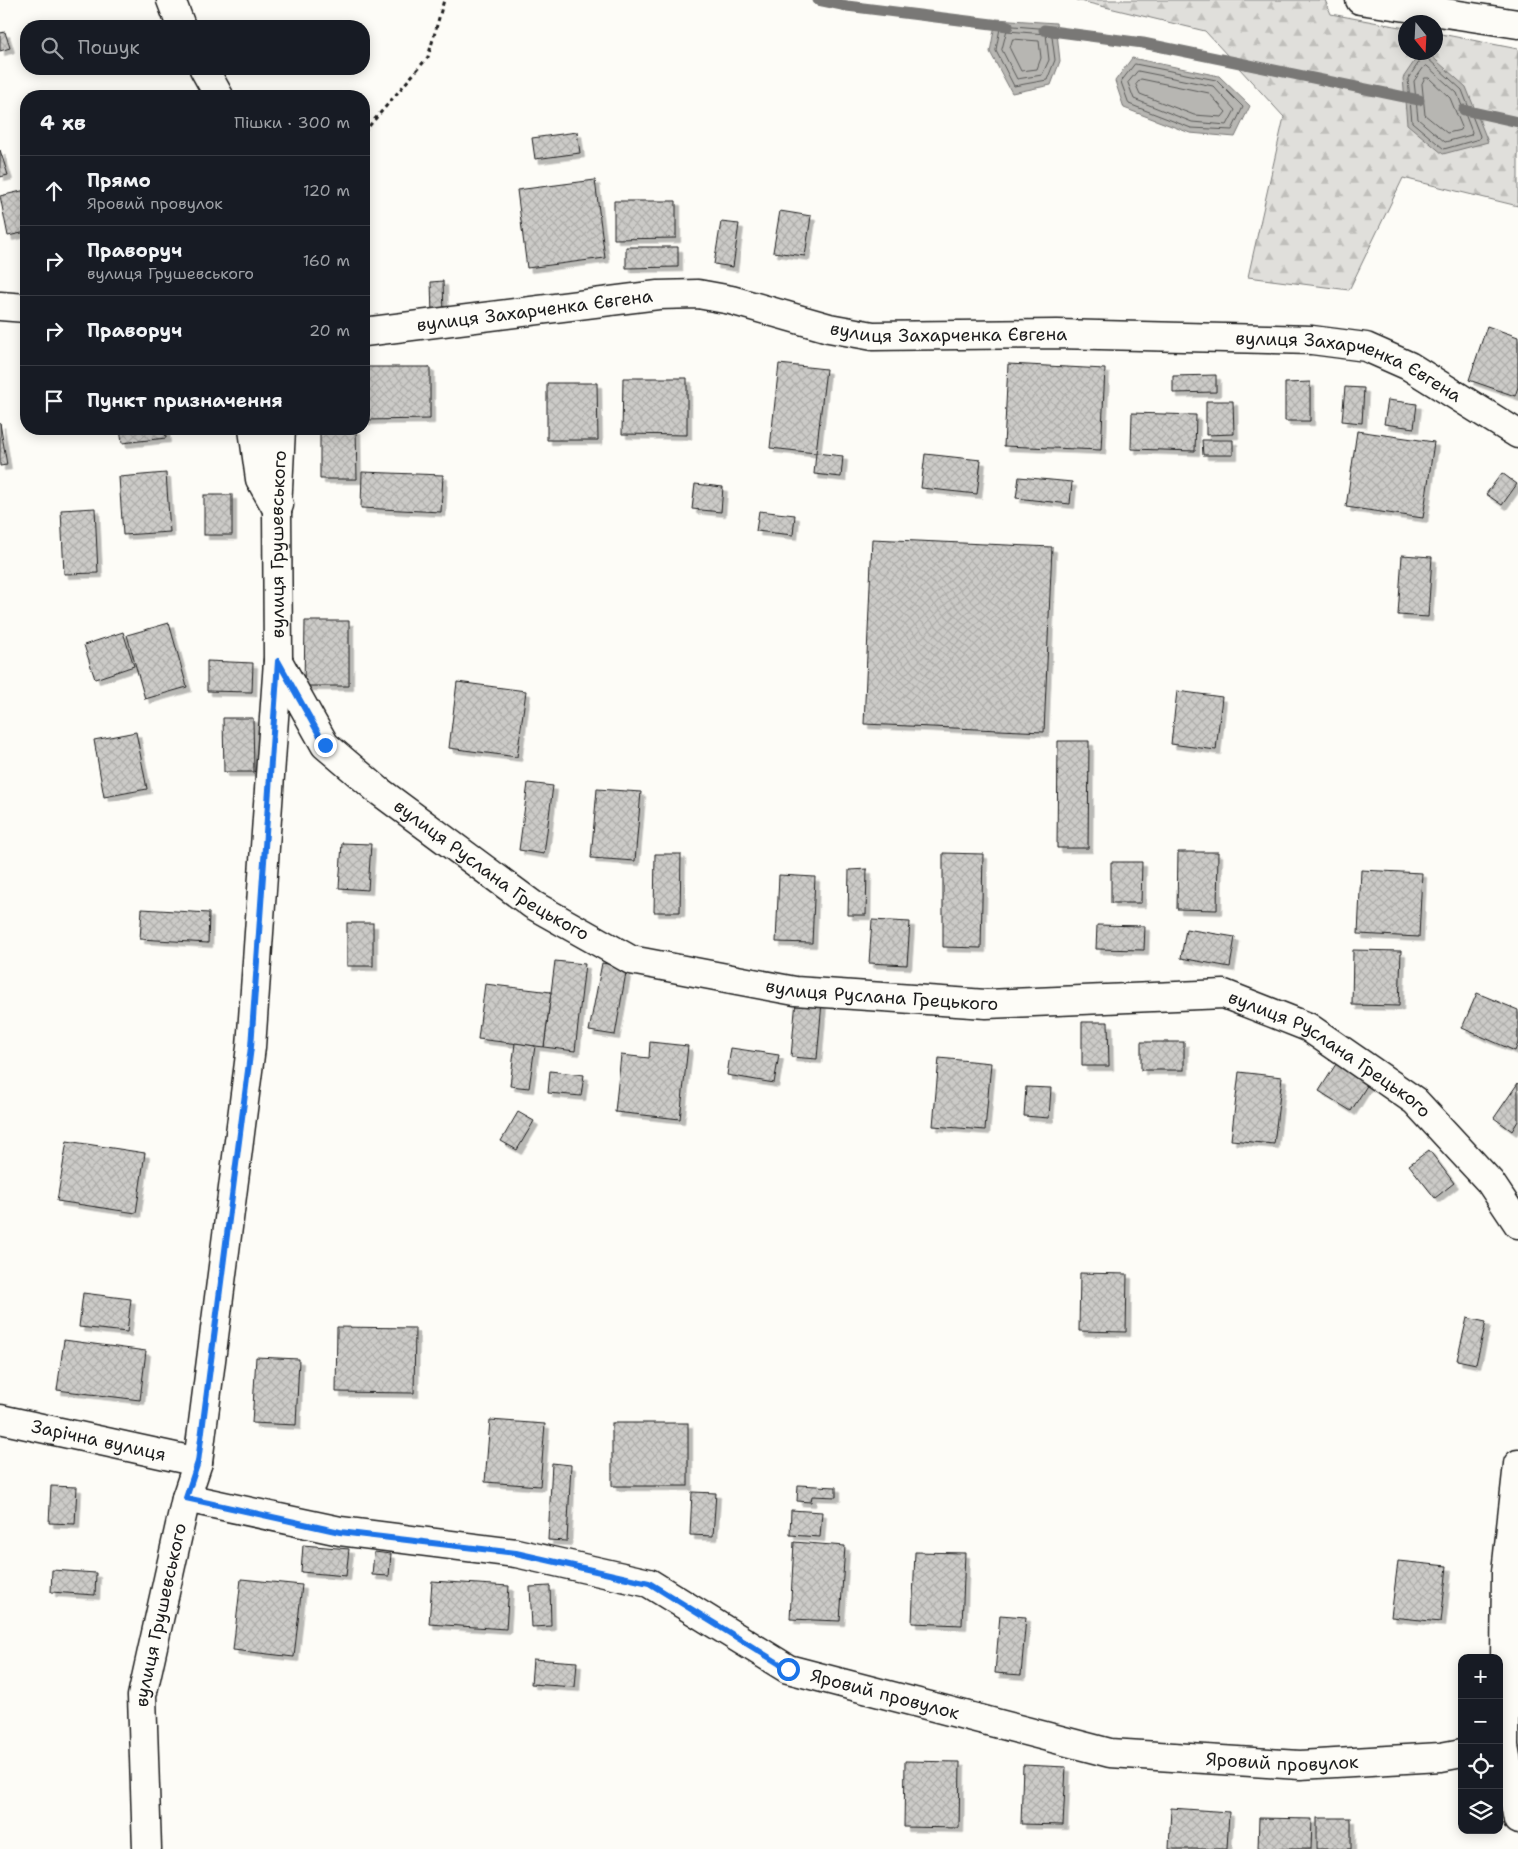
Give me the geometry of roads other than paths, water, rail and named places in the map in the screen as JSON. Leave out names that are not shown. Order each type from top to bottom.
[{"type":"street","points":[[171,0],[179,20]]},
{"type":"street","points":[[1360,0],[1518,24]]},
{"type":"street","points":[[207,75],[216,90]]},
{"type":"street","name":"вулиця Захарченка Євгена","points":[[370,331],[658,295],[698,294],[731,300],[830,328],[873,336],[1057,334],[1312,340],[1366,347],[1409,366],[1518,434]]},
{"type":"street","points":[[0,306],[20,308]]},
{"type":"street","points":[[254,435],[260,479],[277,509]]},
{"type":"street","name":"вулиця Грушевського","points":[[147,1849],[142,1696],[186,1498],[198,1462],[251,1047],[278,661],[277,509],[281,435]]},
{"type":"street","points":[[277,509],[291,473],[296,435]]},
{"type":"street","name":"вулиця Руслана Грецького","points":[[278,661],[325,745],[366,779],[533,905],[631,960],[795,991],[986,1004],[1224,994],[1308,1027],[1415,1101],[1490,1182],[1518,1224]]},
{"type":"street","name":"Зарічна вулиця","points":[[0,1418],[198,1462]]},
{"type":"street","points":[[1502,1744],[1506,1572],[1518,1464]]},
{"type":"street","name":"Яровий провулок","points":[[186,1498],[340,1532],[516,1553],[649,1583],[788,1669],[1110,1753],[1300,1765],[1458,1754]]},
{"type":"street","points":[[1503,1751],[1518,1820]]},
{"type":"water","points":[[996,19],[1056,23],[1060,61],[1051,85],[1012,93],[990,52]]},
{"type":"water","points":[[1132,58],[1219,76],[1250,106],[1235,137],[1190,133],[1124,108],[1115,81]]},
{"type":"water","points":[[1415,60],[1436,60],[1466,87],[1488,142],[1443,154],[1407,124],[1403,78]]},
{"type":"waterway","points":[[818,0],[847,6],[1008,26]]},
{"type":"waterway","points":[[1044,30],[1143,43],[1419,100]]},
{"type":"waterway","points":[[1464,110],[1518,122]]}]
